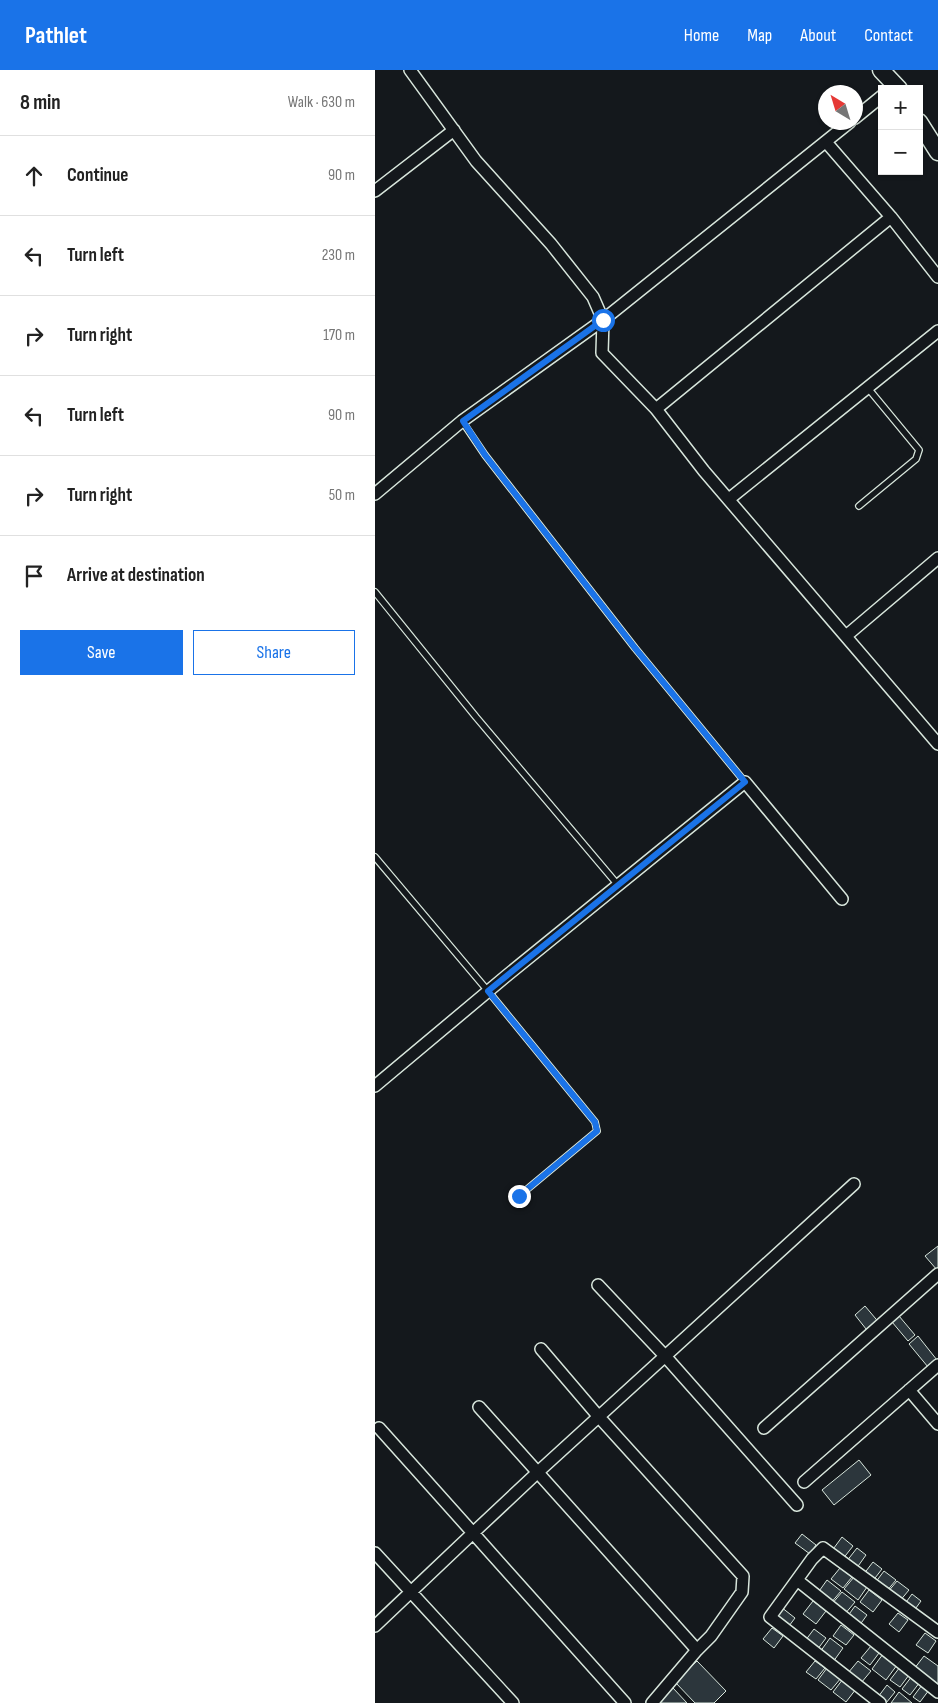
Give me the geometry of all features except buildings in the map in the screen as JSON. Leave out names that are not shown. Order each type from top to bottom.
[{"type":"street","points":[[410,70],[476,161],[563,259],[593,297],[603,320],[602,353],[656,408],[705,471],[846,636],[936,736]]},
{"type":"street","points":[[881,70],[895,83]]},
{"type":"street","points":[[863,111],[878,99]]},
{"type":"street","points":[[923,125],[934,134],[938,152]]},
{"type":"street","points":[[375,191],[454,130]]},
{"type":"street","points":[[375,494],[463,421],[603,320],[840,130]]},
{"type":"street","points":[[826,142],[891,217],[938,278]]},
{"type":"street","points":[[656,408],[891,217]]},
{"type":"street","points":[[729,499],[938,331]]},
{"type":"street","points":[[846,636],[938,558]]},
{"type":"street","points":[[375,1086],[488,991],[745,782],[842,899]]},
{"type":"street","points":[[375,1626],[538,1472],[854,1184]]},
{"type":"street","points":[[764,1428],[938,1274]]},
{"type":"street","points":[[598,1285],[665,1356],[797,1505]]},
{"type":"street","points":[[541,1349],[599,1417],[743,1576],[742,1592],[711,1636],[652,1703]]},
{"type":"street","points":[[804,1482],[938,1365]]},
{"type":"street","points":[[909,1390],[938,1424]]},
{"type":"street","points":[[479,1407],[697,1650]]},
{"type":"street","points":[[379,1428],[625,1703]]},
{"type":"street","points":[[880,1703],[770,1616],[823,1548],[938,1632]]},
{"type":"street","points":[[375,1553],[513,1703]]},
{"type":"street","points":[[797,1580],[938,1692]]},
{"type":"lane","points":[[859,506],[916,459],[919,450],[867,387]]},
{"type":"lane","points":[[463,421],[485,455],[623,633],[745,782]]},
{"type":"lane","points":[[375,592],[476,717],[618,885]]},
{"type":"lane","points":[[375,858],[488,991],[595,1122],[597,1131],[519,1196]]},
{"type":"route","points":[[519,1196],[597,1131],[595,1122],[488,991],[745,782],[635,648],[485,455],[463,421],[603,320]]}]
